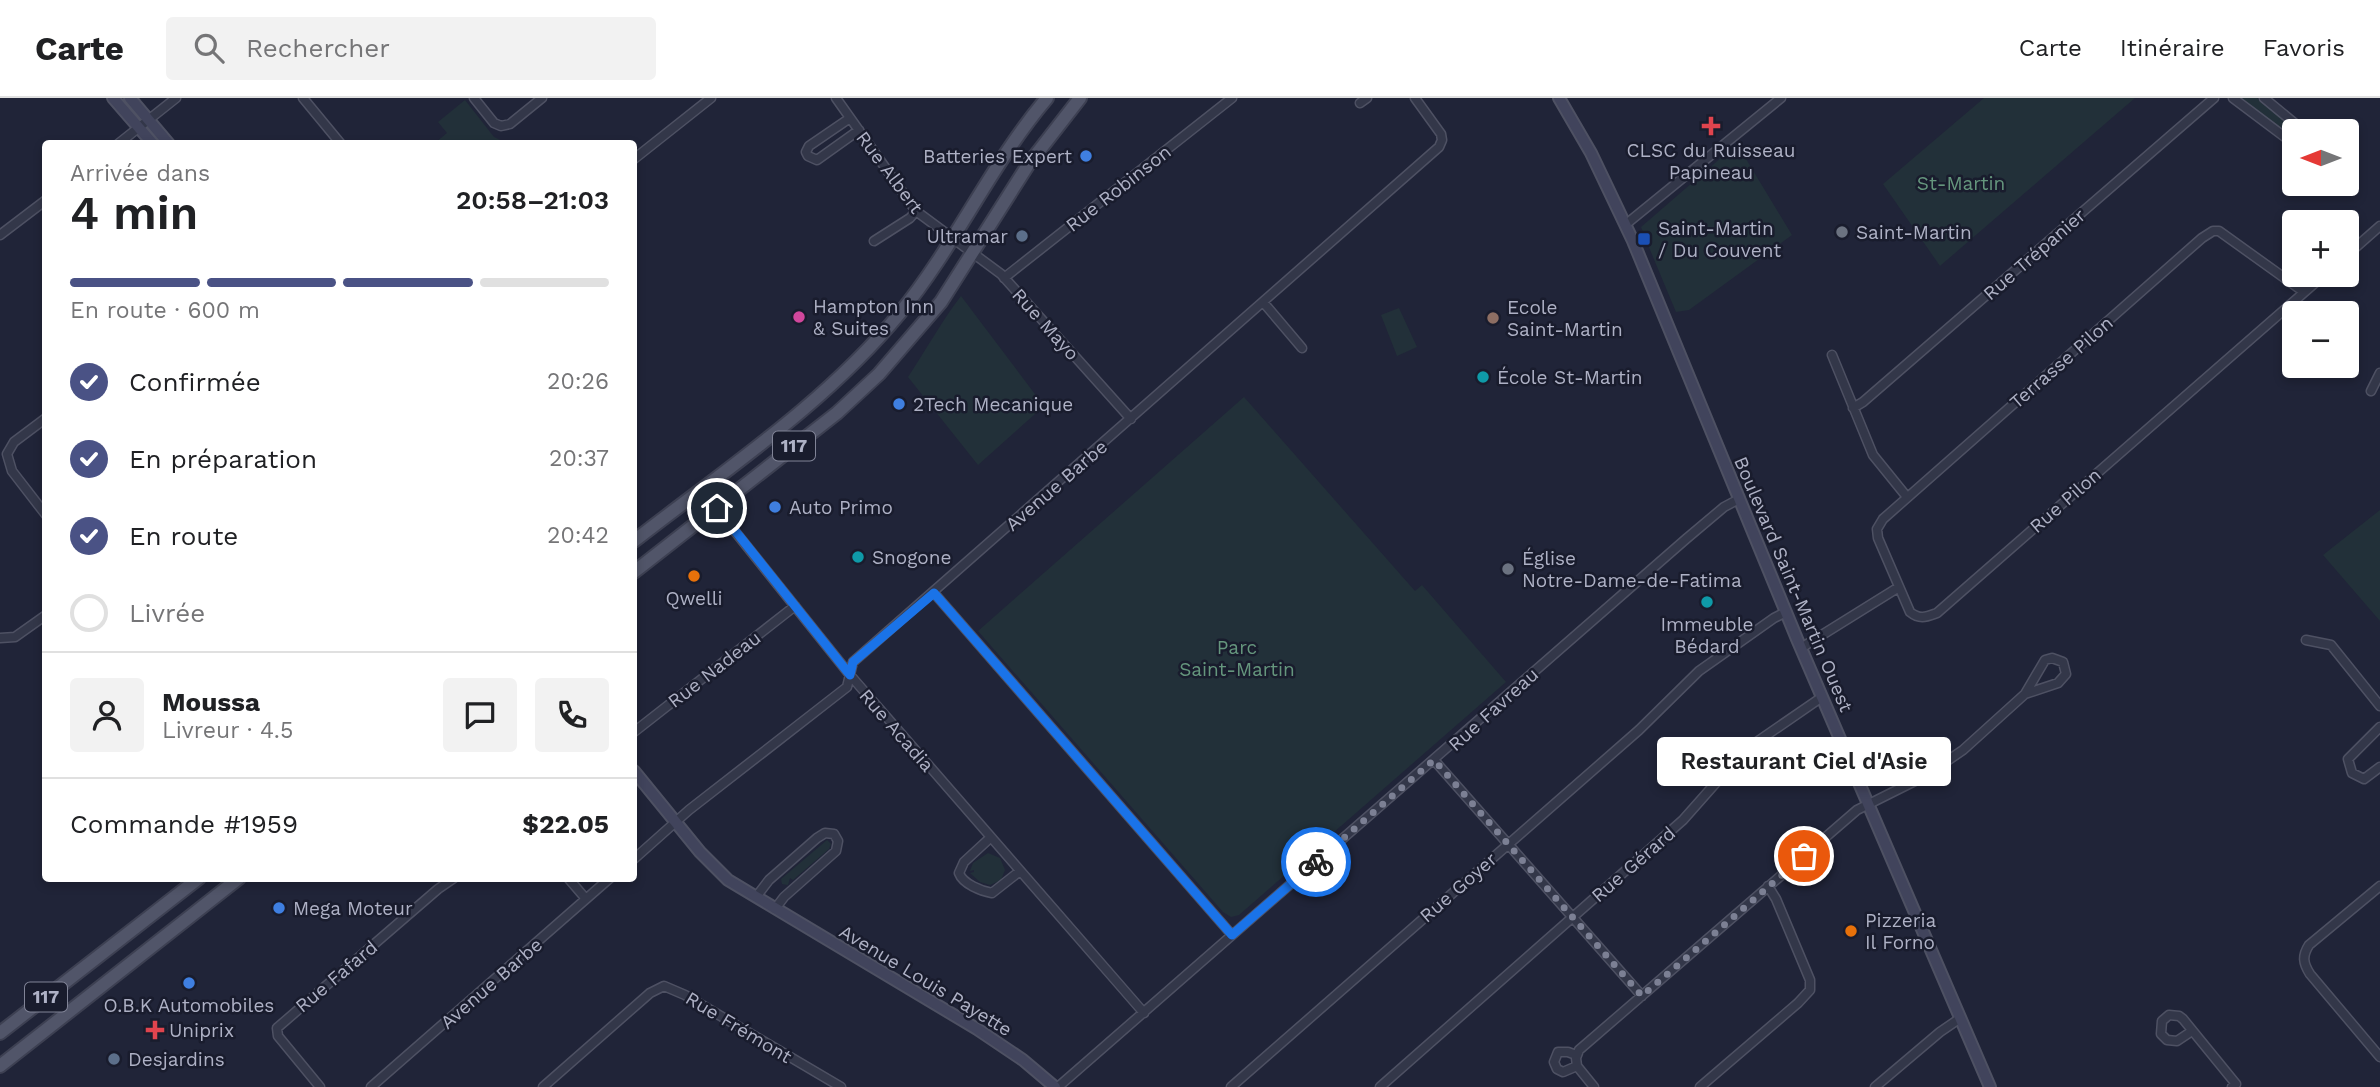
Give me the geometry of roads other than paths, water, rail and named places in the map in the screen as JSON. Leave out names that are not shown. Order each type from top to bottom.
[{"type":"main road","points":[[113,98],[164,140]]},
{"type":"main road","points":[[130,98],[151,140]]},
{"type":"main road","name":"117","points":[[637,539],[817,398],[851,367],[912,299],[1014,141],[1047,98]]},
{"type":"main road","name":"117","points":[[637,570],[837,413],[870,383],[927,321],[973,254],[1028,165],[1080,98]]},
{"type":"main road","name":"Boulevard Saint-Martin Ouest","points":[[1559,98],[1591,153],[1625,225],[1801,649],[1990,1087]]},
{"type":"main road","name":"Avenue Louis Payette","points":[[637,775],[675,823],[733,884],[977,1029],[1057,1087]]},
{"type":"main road","name":"117","points":[[0,1033],[194,882]]},
{"type":"main road","name":"117","points":[[0,1066],[234,882]]},
{"type":"street","points":[[123,140],[176,98]]},
{"type":"street","points":[[303,98],[338,140]]},
{"type":"street","points":[[474,98],[499,126],[510,124],[542,98]]},
{"type":"street","points":[[637,157],[711,98]]},
{"type":"street","name":"Rue Albert","points":[[836,98],[916,211],[953,239]]},
{"type":"street","name":"Rue Robinson","points":[[1004,278],[1232,98]]},
{"type":"street","name":"Avenue Barbe","points":[[637,856],[675,823],[847,687],[853,662],[1441,145],[1441,134],[1415,98]]},
{"type":"street","points":[[1625,225],[1781,98]]},
{"type":"street","name":"Rue Trépanier","points":[[1853,408],[2214,98]]},
{"type":"street","points":[[2233,98],[2282,135]]},
{"type":"street","points":[[2264,98],[2289,119]]},
{"type":"street","points":[[850,118],[809,146],[806,152],[808,156],[817,160],[859,130]]},
{"type":"street","points":[[0,235],[42,203]]},
{"type":"street","points":[[874,241],[916,211]]},
{"type":"street","points":[[2359,244],[2380,226]]},
{"type":"street","name":"Terrasse Pilon","points":[[1899,587],[1880,545],[1877,529],[1883,519],[2210,232],[2220,231],[2227,235],[2304,292]]},
{"type":"street","name":"Rue Mayo","points":[[953,239],[1004,278],[1131,419]]},
{"type":"street","name":"Rue Pilon","points":[[1899,587],[1910,612],[1916,617],[1937,613],[2310,287]]},
{"type":"street","points":[[1263,302],[1301,348]]},
{"type":"street","points":[[1832,355],[1875,460],[1907,497]]},
{"type":"street","points":[[2371,391],[2380,373]]},
{"type":"street","points":[[42,421],[11,445],[7,454],[12,471],[42,510]]},
{"type":"street","name":"Rue Acadia","points":[[701,489],[850,675],[1144,1013]]},
{"type":"street","name":"Rue Favreau","points":[[1057,1087],[1686,539],[1739,499]]},
{"type":"street","points":[[1801,649],[1899,587]]},
{"type":"street","points":[[934,593],[1232,935]]},
{"type":"street","name":"Rue Nadeau","points":[[637,730],[795,606]]},
{"type":"street","name":"Rue Goyer","points":[[1232,1087],[1639,730],[1699,671],[1786,612]]},
{"type":"street","points":[[0,638],[15,637],[42,617]]},
{"type":"street","points":[[2306,640],[2331,645],[2380,706]]},
{"type":"street","points":[[1576,1055],[1857,810],[1940,767],[2025,694],[2045,660],[2052,658],[2063,662],[2066,674],[2061,681],[2025,694]]},
{"type":"street","name":"Rue Gérard","points":[[1380,1087],[1683,820],[1745,750],[1822,697]]},
{"type":"street","points":[[2380,727],[2347,759],[2352,773],[2364,779],[2380,766]]},
{"type":"street","points":[[1434,760],[1642,996]]},
{"type":"street","points":[[756,898],[769,880],[817,838],[825,833],[834,834],[838,841],[836,851],[784,897],[775,909]]},
{"type":"street","points":[[990,838],[964,862],[959,873],[962,880],[992,893],[1020,871]]},
{"type":"street","name":"Rue Fafard","points":[[320,1087],[278,1036],[277,1028],[448,882]]},
{"type":"street","points":[[571,882],[586,899]]},
{"type":"street","name":"Avenue Barbe","points":[[371,1087],[605,882]]},
{"type":"street","points":[[1700,1087],[1810,990],[1810,980],[1768,886]]},
{"type":"street","points":[[2380,886],[2309,946],[2303,960],[2310,974],[2380,1058]]},
{"type":"street","name":"Rue Frémont","points":[[543,1087],[650,993],[664,986],[685,995],[841,1087]]},
{"type":"street","points":[[1875,1087],[1959,1019]]},
{"type":"street","points":[[2192,1031],[2236,1084],[2232,1087]]},
{"type":"street","points":[[1576,1055],[1558,1052],[1553,1062],[1557,1069],[1563,1072],[1577,1066]]},
{"type":"street","points":[[1576,1055],[1577,1066],[1594,1087]]},
{"type":"place","name":"CLSC du Ruisseau Papineau","points":[[1711,126]]},
{"type":"place","name":"Batteries Expert","points":[[1086,156]]},
{"type":"place","name":"Saint-Martin","points":[[1842,232]]},
{"type":"place","name":"Ultramar","points":[[1022,236]]},
{"type":"place","name":"Saint-Martin / Du Couvent","points":[[1644,239]]},
{"type":"place","name":"Hampton Inn & Suites","points":[[799,317]]},
{"type":"place","name":"Ecole Saint-Martin","points":[[1493,318]]},
{"type":"place","name":"École St-Martin","points":[[1483,377]]},
{"type":"place","name":"2Tech Mecanique","points":[[899,404]]},
{"type":"place","name":"Auto Primo","points":[[775,507]]},
{"type":"place","name":"Snogone","points":[[858,557]]},
{"type":"place","name":"Église Notre-Dame-de-Fatima","points":[[1508,569]]},
{"type":"place","name":"Qwelli","points":[[694,576]]},
{"type":"place","name":"Immeuble Bédard","points":[[1707,602]]},
{"type":"place","name":"Restaurant Ciel d'Asie","points":[[1804,856]]},
{"type":"place","name":"Mega Moteur","points":[[279,908]]},
{"type":"place","name":"Pizzeria Il Forno","points":[[1851,931]]},
{"type":"place","name":"O.B.K Automobiles","points":[[189,983]]},
{"type":"place","name":"Uniprix","points":[[155,1030]]},
{"type":"place","name":"Desjardins","points":[[114,1059]]},
{"type":"park label","name":"St-Martin","points":[[1961,183]]},
{"type":"park label","name":"Parc Saint-Martin","points":[[1237,658]]}]
